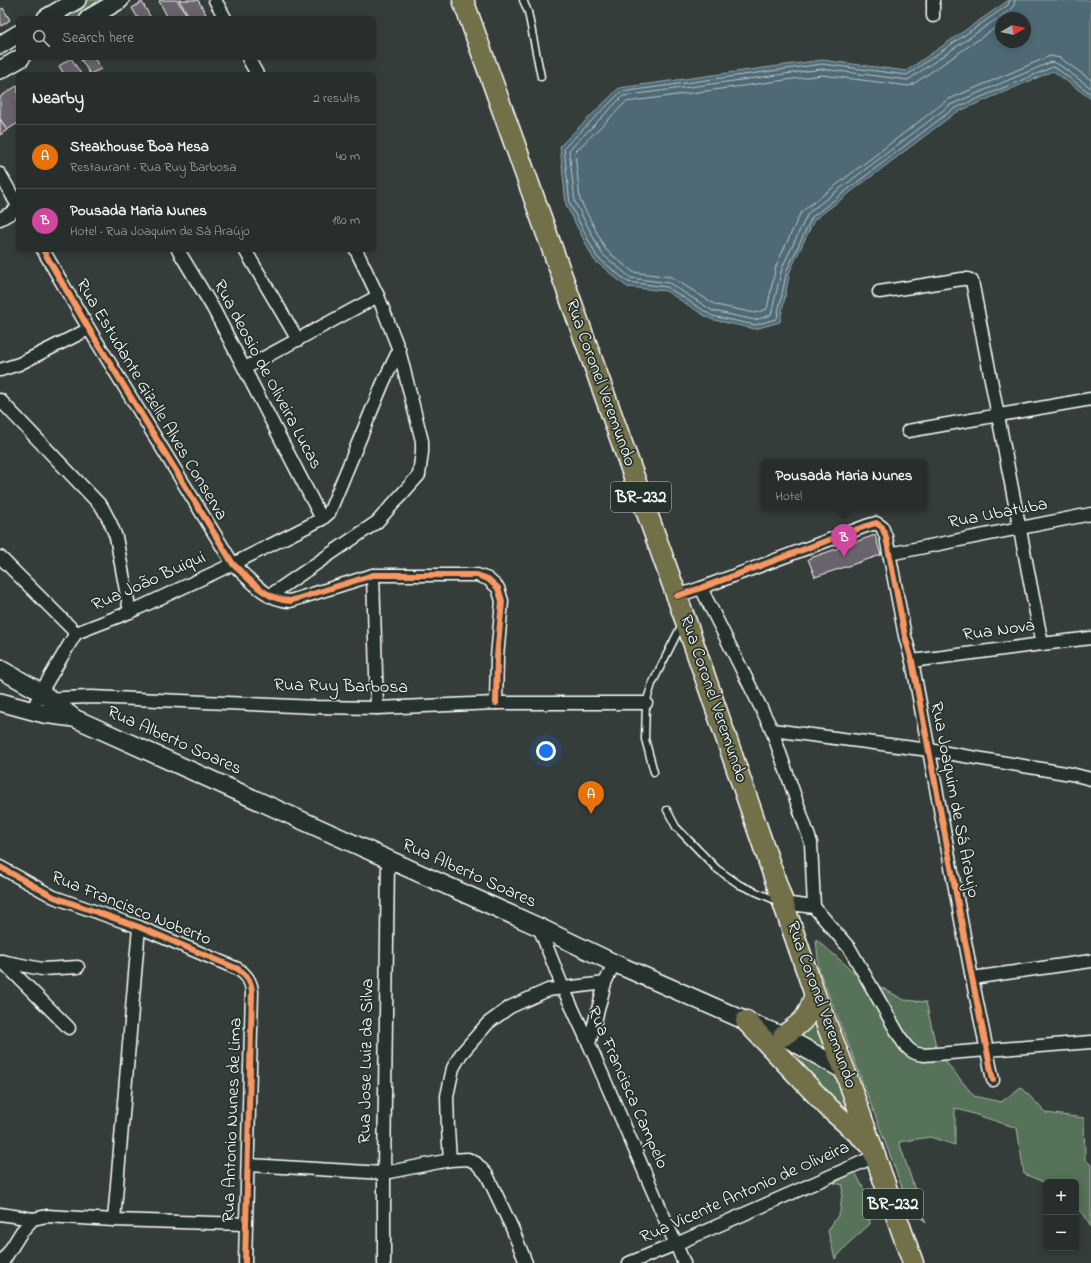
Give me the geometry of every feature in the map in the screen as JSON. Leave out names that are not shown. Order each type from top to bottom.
[{"type":"highway","name":"Rua Coronel Veremundo","points":[[463,0],[677,596],[815,995],[845,1071],[914,1263]]},
{"type":"highway","points":[[783,1036],[804,1020],[809,1014],[815,995]]},
{"type":"highway","points":[[746,1021],[830,1109],[874,1151]]},
{"type":"main road","points":[[49,16],[77,0]]},
{"type":"main road","points":[[92,16],[120,0]]},
{"type":"main road","points":[[0,45],[16,35]]},
{"type":"main road","points":[[0,70],[18,60]]},
{"type":"main road","name":"Rua Alberto Soares","points":[[0,669],[43,705],[539,927],[614,963],[783,1036],[845,1071]]},
{"type":"main road","name":"Rua Alberto Soares","points":[[0,702],[43,705]]},
{"type":"street","points":[[215,0],[224,16]]},
{"type":"street","points":[[933,0],[933,16]]},
{"type":"street","points":[[249,60],[256,72]]},
{"type":"street","points":[[0,174],[16,203]]},
{"type":"street","points":[[0,219],[16,208]]},
{"type":"street","name":"Rua Estudante Gizelle Alves Conserva","points":[[44,252],[89,329],[233,564],[253,584],[269,596]]},
{"type":"street","name":"Rua deosio de Oliveira Lucas","points":[[179,252],[213,308],[322,519]]},
{"type":"street","points":[[246,252],[298,340]]},
{"type":"street","points":[[269,596],[377,522],[418,475],[422,452],[422,441],[399,350],[378,296],[358,254]]},
{"type":"street","points":[[879,292],[962,279],[972,281],[1042,644]]},
{"type":"street","points":[[245,368],[378,296]]},
{"type":"street","points":[[0,370],[19,364],[89,329]]},
{"type":"street","points":[[322,519],[329,513],[380,390],[399,350]]},
{"type":"street","points":[[908,431],[1091,399]]},
{"type":"street","points":[[0,400],[102,507],[116,537],[130,612]]},
{"type":"street","name":"Rua Ubatuba","points":[[889,554],[1091,514]]},
{"type":"street","name":"Rua João Buiqui","points":[[76,633],[130,612],[233,564],[322,519]]},
{"type":"street","name":"Rua Joaquim de Sá Araujo","points":[[701,588],[866,526],[876,523],[882,527],[886,537],[905,636],[912,661],[972,978],[993,1080]]},
{"type":"street","points":[[0,558],[76,633],[43,705]]},
{"type":"street","points":[[269,596],[280,601],[290,601],[373,575],[476,575],[488,579],[498,588],[502,601],[497,657],[496,703]]},
{"type":"street","points":[[373,575],[376,708]]},
{"type":"street","points":[[677,596],[701,588],[772,730],[811,843],[814,907],[850,949],[906,1047],[915,1054],[924,1055],[1091,1042]]},
{"type":"street","name":"Rua Nova","points":[[912,661],[1091,638]]},
{"type":"street","name":"Rua Ruy Barbosa","points":[[43,705],[63,698],[91,697],[316,707],[376,708],[496,703],[646,703]]},
{"type":"street","points":[[772,730],[929,750],[1071,774],[1091,779]]},
{"type":"street","name":"Rua Jose Luiz da Silva","points":[[384,1263],[388,860]]},
{"type":"street","name":"Rua Francisco Noberto","points":[[0,867],[54,897],[139,927],[238,969],[245,973],[249,979]]},
{"type":"street","points":[[783,903],[814,907]]},
{"type":"street","points":[[114,1220],[139,927]]},
{"type":"street","name":"Rua Francisca Campelo","points":[[539,927],[563,988],[589,1044],[684,1263]]},
{"type":"street","points":[[1,961],[42,969],[78,967]]},
{"type":"street","points":[[1,961],[68,1028]]},
{"type":"street","points":[[972,978],[1091,961]]},
{"type":"street","points":[[589,1044],[605,983],[614,963]]},
{"type":"street","name":"Rua Antonio Nunes de Lima","points":[[245,1263],[252,991],[252,985],[249,979]]},
{"type":"street","points":[[450,1160],[447,1096],[453,1068],[461,1054],[488,1023],[510,1008],[548,990],[605,983]]},
{"type":"street","name":"Rua Vicente Antonio de Oliveira","points":[[628,1263],[676,1244],[874,1151]]},
{"type":"street","points":[[248,1165],[384,1173],[450,1160],[468,1159],[476,1163],[487,1175],[512,1228],[526,1263]]},
{"type":"street","points":[[0,1214],[33,1219],[47,1216],[114,1220],[245,1224]]},
{"type":"street","points":[[2,1263],[22,1231],[33,1219]]},
{"type":"lane","points":[[523,0],[528,12],[541,77]]},
{"type":"lane","points":[[654,772],[645,739],[646,703],[652,684],[685,619]]},
{"type":"lane","points":[[667,810],[676,827],[717,868],[740,885],[783,903]]},
{"type":"green space","points":[[82,0],[112,0],[84,16],[54,16]]},
{"type":"green space","points":[[816,939],[855,973],[904,1000],[926,1002],[937,1051],[974,1096],[1001,1102],[1021,1087],[1046,1113],[1084,1118],[1085,1159],[1091,1165],[1091,1228],[1085,1216],[1079,1211],[1079,1179],[1043,1179],[1043,1182],[1024,1174],[1017,1128],[955,1108],[955,1145],[930,1137],[899,1142],[926,1223],[903,1190],[819,970]]},
{"type":"green space","points":[[816,1022],[834,1057],[817,1045],[796,1034]]},
{"type":"green space","points":[[760,1028],[843,1079],[860,1124]]},
{"type":"green space","points":[[855,1172],[868,1197],[870,1224],[851,1241],[835,1259],[828,1231],[840,1212],[843,1185],[834,1183]]},
{"type":"water","points":[[1009,0],[1091,0],[1091,99],[1053,71],[955,113],[814,220],[790,271],[780,322],[755,329],[710,319],[666,291],[627,287],[594,260],[566,205],[560,146],[619,88],[822,60],[906,71]]},
{"type":"building","points":[[177,0],[188,16],[167,16],[159,1]]},
{"type":"building","points":[[179,0],[198,0],[206,14],[202,16],[189,16]]},
{"type":"building","points":[[142,2],[150,16],[137,16],[132,8]]},
{"type":"building","points":[[3,8],[10,20],[1,26],[0,10]]},
{"type":"building","points":[[68,60],[72,60],[80,72],[63,72],[59,66]]},
{"type":"building","points":[[81,60],[95,60],[101,69],[94,72],[89,72]]},
{"type":"building","points":[[16,86],[16,124],[7,130],[0,119],[0,97]]},
{"type":"building","points":[[0,119],[7,130],[0,135]]},
{"type":"building","points":[[875,535],[881,555],[815,577],[808,559]]},
{"type":"cycle path","points":[[44,252],[89,329],[233,564],[266,593],[281,600],[290,601],[373,575],[477,575],[488,579],[498,588],[502,601],[497,657],[496,703]]},
{"type":"cycle path","points":[[677,596],[866,526],[876,523],[882,527],[886,537],[905,636],[912,661],[972,978],[993,1080]]},
{"type":"cycle path","points":[[0,867],[54,897],[139,927],[238,969],[248,978],[252,991],[245,1263]]},
{"type":"place","name":"Pousada Maria Nunes","points":[[844,557]]},
{"type":"place","name":"Steakhouse Boa Mesa","points":[[591,814]]}]
